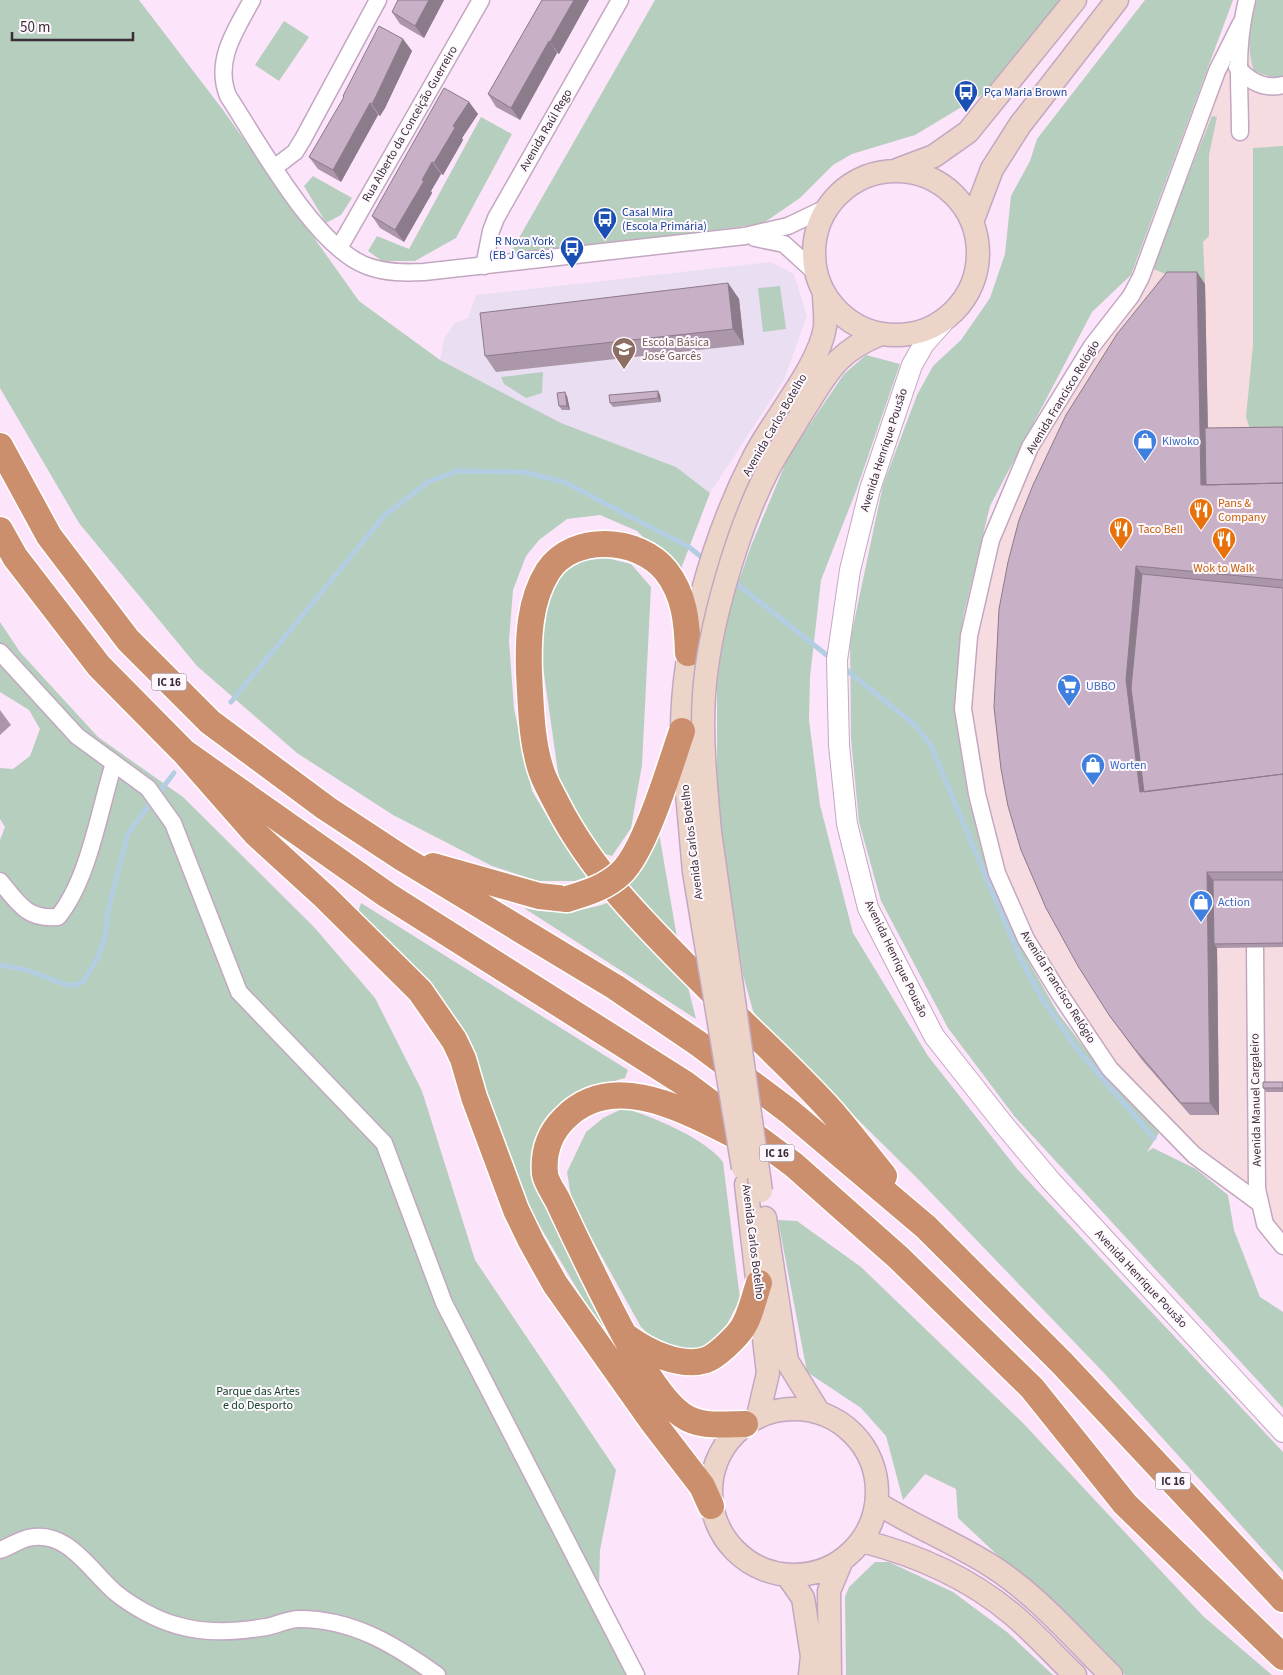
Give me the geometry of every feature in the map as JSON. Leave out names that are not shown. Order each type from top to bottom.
[{"type":"highway","name":"IC 16","points":[[0,446],[49,536],[128,640],[210,722],[326,808],[402,858],[616,987],[699,1044],[790,1112],[926,1227],[1062,1363],[1283,1599]]},
{"type":"highway","name":"IC 16","points":[[0,530],[15,557],[99,666],[184,752],[387,895],[684,1083],[794,1166],[899,1258],[1032,1388],[1125,1504],[1283,1657]]},
{"type":"highway","points":[[688,653],[686,621],[682,599],[665,570],[642,552],[612,544],[578,546],[553,564],[538,587],[528,641],[532,722],[542,774],[571,832],[606,878],[667,946],[832,1112],[926,1227]]},
{"type":"highway","points":[[402,858],[538,896],[568,900],[596,890],[622,872],[633,857],[652,814],[682,731]]},
{"type":"highway","points":[[184,752],[256,834],[325,897],[420,990],[454,1040],[463,1059],[474,1096],[516,1210],[555,1284],[652,1421],[702,1486],[711,1506]]},
{"type":"highway","points":[[751,1420],[702,1424],[683,1416],[666,1400],[623,1335],[545,1175],[547,1146],[552,1130],[569,1114],[586,1103],[617,1094],[649,1099],[684,1110],[794,1166]]},
{"type":"highway","points":[[623,1335],[645,1350],[676,1360],[707,1360],[742,1329],[759,1283]]},
{"type":"main road","points":[[894,171],[919,174],[941,185],[960,201],[972,222],[978,248],[975,274],[964,298],[947,318],[923,330],[902,335],[881,334],[860,327],[840,313],[820,283],[814,252],[817,231],[828,207],[846,188],[868,176],[894,171],[934,156],[968,132],[1075,0]]},
{"type":"main road","points":[[972,222],[992,169],[1020,125],[1117,0]]},
{"type":"main road","name":"Avenida Carlos Botelho","points":[[751,1420],[768,1372],[759,1283],[754,1187],[710,832],[706,785],[704,694],[714,631],[741,538],[818,352],[825,326],[820,283]]},
{"type":"main road","name":"Avenida Carlos Botelho","points":[[818,1412],[787,1360],[694,872],[682,731],[684,684],[688,653],[706,581],[729,512],[753,458],[841,355],[860,342],[881,334]]},
{"type":"main road","points":[[803,1408],[818,1412],[834,1418],[854,1434],[868,1453],[876,1472],[877,1503],[872,1523],[862,1540],[842,1560],[815,1572],[787,1575],[762,1569],[743,1558],[731,1547],[719,1529],[711,1506],[710,1486],[718,1456],[730,1437],[751,1420],[777,1410],[803,1408]]},
{"type":"main road","points":[[877,1503],[904,1520],[993,1567],[1027,1593],[1111,1675]]},
{"type":"main road","points":[[862,1540],[894,1549],[931,1563],[986,1594],[1013,1614],[1075,1675]]},
{"type":"main road","points":[[830,1675],[828,1592],[842,1560]]},
{"type":"main road","points":[[787,1575],[803,1598],[812,1656],[810,1675]]},
{"type":"street","points":[[252,0],[226,50],[222,80],[228,96],[274,168],[317,230],[354,260],[384,272],[424,272],[745,236],[788,226],[828,207]]},
{"type":"street","points":[[274,168],[285,161],[303,139],[378,0]]},
{"type":"street","name":"Rua Alberto da Conceição Guerreiro","points":[[339,248],[481,0]]},
{"type":"street","name":"Avenida Raúl Rego","points":[[484,266],[490,231],[496,218],[620,0]]},
{"type":"street","points":[[1240,132],[1237,67],[1241,23],[1246,0]]},
{"type":"street","name":"Avenida Francisco Relógio","points":[[1241,23],[1217,71],[1141,277],[1131,296],[1092,346],[1030,448],[991,540],[970,636],[963,708],[976,794],[997,873],[1026,939],[1059,993],[1110,1069],[1194,1155],[1258,1202]]},
{"type":"street","points":[[1237,67],[1245,76],[1255,82],[1266,86],[1283,85]]},
{"type":"street","points":[[745,236],[784,244],[820,283]]},
{"type":"street","name":"Avenida Henrique Pousão","points":[[947,318],[924,344],[912,365],[870,489],[852,561],[837,660],[838,745],[846,824],[868,908],[934,1036],[1050,1181],[1283,1432]]},
{"type":"street","points":[[0,652],[76,736],[148,788],[173,823],[239,992],[384,1143],[444,1303],[636,1675]]},
{"type":"street","points":[[0,881],[22,907],[43,918],[58,917],[71,902],[84,869],[114,763]]},
{"type":"street","name":"Avenida Manuel Cargaleiro","points":[[1255,948],[1258,1202],[1265,1224],[1283,1246]]},
{"type":"street","points":[[0,1550],[27,1538],[46,1538],[66,1544],[117,1594],[155,1616],[176,1625],[226,1632],[267,1627],[298,1619],[342,1624],[362,1629],[400,1648],[436,1675]]},
{"type":"shaded area","points":[[1247,0],[1283,0],[1283,1246],[1258,1202],[1110,1069],[997,873],[963,709],[991,540],[1030,447],[1131,296]]},
{"type":"shaded area","name":"Escola Básica José Garcês","points":[[771,262],[794,274],[807,316],[784,380],[710,493],[676,467],[561,423],[440,360],[444,339],[455,323],[468,318],[476,295]]},
{"type":"green space","points":[[0,0],[139,0],[223,110],[359,301],[440,360],[561,423],[676,467],[710,493],[679,574],[637,531],[600,515],[567,519],[539,540],[526,556],[513,590],[509,641],[514,709],[532,791],[557,833],[590,876],[575,881],[538,881],[492,866],[393,815],[297,753],[197,666],[79,523],[0,388]]},
{"type":"green space","points":[[655,0],[1060,0],[995,87],[915,135],[852,154],[833,165],[800,198],[762,224],[508,257]]},
{"type":"green space","points":[[1145,0],[1233,0],[1131,275],[1092,312],[990,506],[963,618],[956,722],[969,801],[991,874],[1027,959],[1058,1013],[1089,1054],[1159,1133],[1147,1152],[1153,1148],[1196,1169],[1228,1195],[1234,1230],[1260,1297],[1283,1312],[1283,1408],[1015,1117],[948,1028],[881,901],[859,822],[851,739],[850,641],[883,485],[917,395],[933,366],[961,340],[990,298],[1005,254],[1011,196],[1030,161],[1037,139]]},
{"type":"green space","points":[[1257,0],[1283,0],[1283,76],[1277,79],[1254,71],[1249,44],[1252,18]]},
{"type":"green space","points":[[284,21],[309,37],[279,81],[255,65]]},
{"type":"green space","points":[[1212,116],[1217,117],[1209,155],[1209,236],[1203,242],[1205,284],[1175,278],[1151,268]]},
{"type":"green space","points":[[481,117],[512,134],[456,238],[415,261],[382,261],[368,251],[377,236],[409,249]]},
{"type":"green space","points":[[1283,146],[1283,431],[1251,432],[1246,417],[1253,345],[1253,148]]},
{"type":"green space","points":[[313,176],[352,198],[341,215],[326,223],[304,186]]},
{"type":"green space","points":[[780,286],[786,329],[763,332],[758,288]]},
{"type":"green space","points":[[866,355],[900,364],[856,491],[821,580],[810,677],[809,720],[820,805],[853,933],[928,1056],[1018,1170],[1283,1452],[1283,1572],[1103,1372],[916,1177],[755,1018],[743,975],[717,803],[717,680],[728,612],[751,546],[789,455],[844,374]]},
{"type":"green space","points":[[543,372],[542,393],[526,398],[504,384],[501,377]]},
{"type":"green space","points":[[606,558],[631,564],[651,587],[642,765],[631,828],[612,856],[601,853],[575,813],[559,779],[541,653],[547,611],[557,576],[581,561]]},
{"type":"green space","name":"Parque das Artes e do Desporto","points":[[0,622],[20,652],[98,737],[183,797],[314,927],[375,998],[422,1091],[475,1260],[616,1470],[600,1550],[599,1589],[646,1675],[0,1675],[0,840],[5,827],[0,819],[0,768],[13,769],[30,756],[40,729],[29,710],[0,692]]},
{"type":"green space","points":[[659,833],[678,943],[622,887]]},
{"type":"green space","points":[[610,902],[685,975],[696,1019],[524,908],[557,912],[579,910]]},
{"type":"green space","points":[[361,903],[628,1070],[625,1078],[581,1093],[551,1112],[545,1119],[536,1137],[534,1157],[543,1199],[562,1239],[626,1358],[628,1375],[515,1184],[495,1126],[357,915]]},
{"type":"green space","points":[[624,1108],[678,1129],[715,1153],[723,1162],[740,1299],[723,1332],[708,1344],[690,1351],[662,1347],[641,1327],[572,1203],[567,1172],[586,1132],[603,1118]]},
{"type":"green space","points":[[778,1220],[797,1221],[861,1267],[1022,1422],[1203,1616],[1272,1675],[1125,1675],[958,1518],[956,1489],[925,1474],[903,1500],[886,1436],[861,1408],[807,1372]]},
{"type":"green space","points":[[875,1562],[889,1562],[953,1592],[1007,1632],[1053,1675],[846,1675],[845,1597],[849,1587]]},
{"type":"building","points":[[398,0],[429,0],[415,26],[392,12]]},
{"type":"building","points":[[542,0],[574,0],[511,108],[488,94]]},
{"type":"building","points":[[379,26],[403,39],[372,104],[370,103],[333,170],[309,157],[344,97]]},
{"type":"building","points":[[444,88],[469,102],[453,126],[455,128],[434,163],[432,162],[422,180],[424,181],[395,230],[372,216]]},
{"type":"building","name":"UBBO","points":[[1167,272],[1197,272],[1201,485],[1283,483],[1283,580],[1136,566],[1126,680],[1140,792],[1283,774],[1283,872],[1207,872],[1210,1103],[1181,1103],[1134,1048],[1109,1015],[1078,966],[1046,908],[1021,850],[1008,806],[1001,769],[994,707],[999,609],[1008,562],[1019,520],[1033,485],[1066,415],[1117,334]]},
{"type":"building","points":[[728,283],[733,329],[485,356],[480,313]]},
{"type":"building","points":[[658,391],[658,398],[610,403],[609,395]]},
{"type":"building","points":[[565,392],[567,406],[559,406],[557,393]]},
{"type":"building","points":[[1283,427],[1283,483],[1206,485],[1205,428]]},
{"type":"building","points":[[1142,574],[1283,588],[1283,774],[1144,792],[1131,688]]},
{"type":"building","points":[[1213,880],[1283,880],[1283,943],[1214,944]]},
{"type":"building","points":[[1263,1082],[1283,1082],[1283,1088],[1263,1088]]},
{"type":"waterway","points":[[231,702],[385,515],[428,482],[457,471],[523,472],[564,482],[689,547],[705,560]]},
{"type":"waterway","points":[[732,580],[833,660]]},
{"type":"waterway","points":[[844,668],[916,726],[931,746],[1020,958],[1041,997],[1077,1049],[1154,1138]]},
{"type":"waterway","points":[[0,965],[27,970],[66,985],[76,985],[84,981],[98,957],[105,938],[108,911],[128,833],[174,773]]},
{"type":"place","name":"Pça Maria Brown","points":[[966,113]]},
{"type":"place","name":"Casal Mira (Escola Primária)","points":[[605,240]]},
{"type":"place","name":"R Nova York (EB J Garcês)","points":[[572,269]]},
{"type":"place","name":"Escola Básica José Garcês","points":[[624,370]]},
{"type":"place","name":"Kiwoko","points":[[1145,462]]},
{"type":"place","name":"Pans & Company","points":[[1201,531]]},
{"type":"place","name":"Taco Bell","points":[[1121,550]]},
{"type":"place","name":"Wok to Walk","points":[[1224,560]]},
{"type":"place","name":"UBBO","points":[[1069,707]]},
{"type":"place","name":"Worten","points":[[1093,786]]},
{"type":"place","name":"Action","points":[[1201,923]]}]
